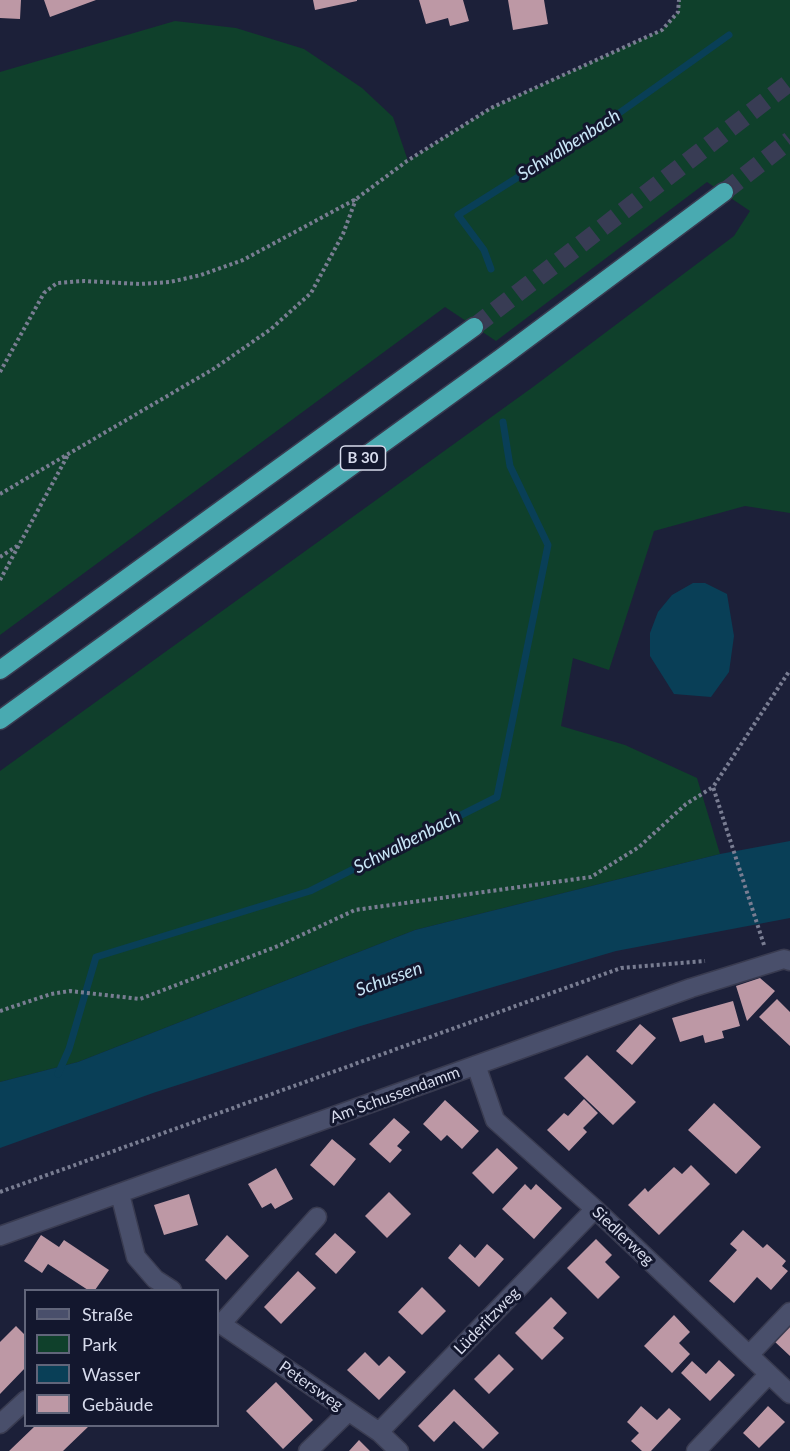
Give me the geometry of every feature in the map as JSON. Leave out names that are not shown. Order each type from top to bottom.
[{"type":"highway","name":"B 30","points":[[0,720],[501,358],[724,192]]},
{"type":"highway","name":"B 30","points":[[0,670],[474,327]]},
{"type":"street","name":"Am Schussendamm","points":[[0,1236],[691,988],[784,959],[790,961]]},
{"type":"street","name":"Siedlerweg","points":[[476,1065],[495,1120],[595,1209],[790,1394]]},
{"type":"street","points":[[120,1194],[136,1257],[149,1285],[167,1289]]},
{"type":"street","name":"Lüderitzweg","points":[[379,1432],[595,1209]]},
{"type":"street","name":"Petersweg","points":[[317,1217],[219,1323],[379,1432],[399,1451]]},
{"type":"street","points":[[749,1355],[790,1312]]},
{"type":"street","points":[[696,1451],[769,1374]]},
{"type":"street","points":[[0,1424],[24,1402]]},
{"type":"street","points":[[308,1451],[348,1412]]},
{"type":"path","points":[[0,372],[44,293],[57,283],[84,281],[140,284],[201,275],[243,260],[356,199],[407,161],[491,108],[662,30],[678,12],[679,0]]},
{"type":"path","points":[[0,494],[214,368],[272,329],[310,293],[343,234],[356,199]]},
{"type":"path","points":[[0,580],[69,453]]},
{"type":"path","points":[[0,557],[19,545]]},
{"type":"path","points":[[0,1011],[51,994],[70,991],[140,999],[278,946],[355,910],[591,877],[639,847],[686,804],[713,787],[790,670]]},
{"type":"path","points":[[713,787],[717,808],[764,945]]},
{"type":"path","points":[[0,1192],[621,968],[709,961]]},
{"type":"green space","points":[[679,0],[790,0],[790,513],[745,506],[654,531],[609,670],[573,658],[561,726],[625,745],[697,778],[720,854],[415,930],[78,1062],[0,1082],[0,771],[533,387],[734,236],[750,211],[707,182],[496,341],[445,307],[0,635],[0,72],[175,21],[236,28],[304,49],[362,88],[393,117],[408,161],[491,108],[662,30],[678,12]]},
{"type":"water","points":[[693,583],[705,583],[727,594],[734,636],[729,672],[711,697],[674,694],[650,656],[650,633],[658,612],[672,595]]},
{"type":"water","name":"Schussen","points":[[790,841],[790,918],[616,951],[357,1027],[153,1093],[0,1148],[0,1082],[78,1062],[415,930],[720,854]]},
{"type":"building","points":[[0,0],[21,0],[20,19],[0,18]]},
{"type":"building","points":[[44,0],[96,0],[50,17]]},
{"type":"building","points":[[313,0],[357,0],[357,1],[315,10]]},
{"type":"building","points":[[419,0],[463,0],[469,21],[450,26],[448,18],[426,24]]},
{"type":"building","points":[[508,0],[544,0],[548,24],[513,30]]},
{"type":"building","points":[[760,978],[775,991],[747,1021],[736,986]]},
{"type":"building","points":[[777,999],[790,1012],[790,1046],[759,1017]]},
{"type":"building","points":[[733,1001],[740,1026],[722,1031],[724,1038],[705,1043],[703,1035],[680,1042],[672,1018]]},
{"type":"building","points":[[640,1024],[656,1038],[632,1065],[616,1051]]},
{"type":"building","points":[[587,1055],[636,1102],[613,1125],[564,1078]]},
{"type":"building","points":[[584,1099],[598,1113],[583,1128],[587,1132],[569,1151],[547,1130],[564,1113],[568,1116]]},
{"type":"building","points":[[445,1100],[479,1131],[462,1149],[447,1135],[441,1141],[423,1124]]},
{"type":"building","points":[[714,1103],[761,1147],[736,1174],[688,1130]]},
{"type":"building","points":[[394,1118],[410,1132],[397,1146],[402,1150],[390,1163],[369,1144]]},
{"type":"building","points":[[332,1139],[356,1159],[334,1186],[310,1165]]},
{"type":"building","points":[[497,1148],[518,1168],[493,1194],[472,1173]]},
{"type":"building","points":[[691,1165],[710,1184],[659,1235],[628,1205],[645,1188],[648,1192],[674,1167],[682,1174]]},
{"type":"building","points":[[276,1168],[293,1199],[275,1209],[271,1203],[262,1208],[248,1184]]},
{"type":"building","points":[[525,1184],[531,1190],[536,1184],[562,1208],[534,1239],[502,1209]]},
{"type":"building","points":[[389,1192],[411,1214],[387,1238],[365,1216]]},
{"type":"building","points":[[189,1194],[198,1225],[164,1235],[154,1205]]},
{"type":"building","points":[[743,1230],[763,1248],[767,1244],[786,1261],[782,1266],[788,1271],[771,1290],[757,1277],[734,1303],[709,1281],[737,1250],[730,1244]]},
{"type":"building","points":[[335,1233],[356,1252],[336,1274],[315,1254]]},
{"type":"building","points":[[41,1235],[59,1247],[64,1240],[109,1270],[96,1289],[86,1289],[48,1264],[42,1273],[24,1261]]},
{"type":"building","points":[[227,1235],[249,1256],[226,1280],[205,1260]]},
{"type":"building","points":[[596,1239],[612,1255],[605,1262],[620,1277],[598,1299],[567,1268]]},
{"type":"building","points":[[460,1244],[475,1258],[487,1244],[504,1259],[479,1287],[448,1258]]},
{"type":"building","points":[[298,1271],[316,1288],[281,1324],[264,1307]]},
{"type":"building","points":[[422,1287],[446,1311],[422,1335],[398,1312]]},
{"type":"building","points":[[551,1297],[567,1313],[553,1328],[564,1338],[542,1360],[515,1333]]},
{"type":"building","points":[[674,1315],[690,1332],[679,1343],[690,1354],[672,1373],[644,1346]]},
{"type":"building","points":[[790,1325],[790,1356],[774,1341]]},
{"type":"building","points":[[16,1326],[24,1334],[24,1369],[0,1394],[0,1342]]},
{"type":"building","points":[[365,1352],[379,1366],[389,1356],[406,1372],[379,1400],[347,1370]]},
{"type":"building","points":[[499,1354],[514,1369],[489,1394],[474,1379]]},
{"type":"building","points":[[719,1360],[735,1375],[710,1401],[681,1373],[692,1361],[706,1374]]},
{"type":"building","points":[[276,1382],[313,1420],[283,1449],[246,1411]]},
{"type":"building","points":[[454,1389],[499,1433],[483,1449],[454,1421],[434,1442],[418,1426]]},
{"type":"building","points":[[641,1406],[657,1420],[669,1408],[681,1419],[651,1451],[642,1451],[631,1441],[639,1433],[627,1422]]},
{"type":"building","points":[[768,1406],[785,1422],[759,1448],[743,1433]]},
{"type":"building","points":[[34,1427],[88,1427],[63,1451],[9,1451]]},
{"type":"building","points":[[359,1440],[370,1451],[349,1451]]},
{"type":"waterway","name":"Schwalbenbach","points":[[491,269],[484,250],[458,215],[615,116],[729,35]]},
{"type":"waterway","name":"Schwalbenbach","points":[[58,1074],[69,1049],[96,957],[310,891],[497,797],[548,545],[510,466],[503,422]]},
{"type":"tunnel","points":[[474,327],[790,82]]},
{"type":"tunnel","points":[[724,192],[790,140]]}]
